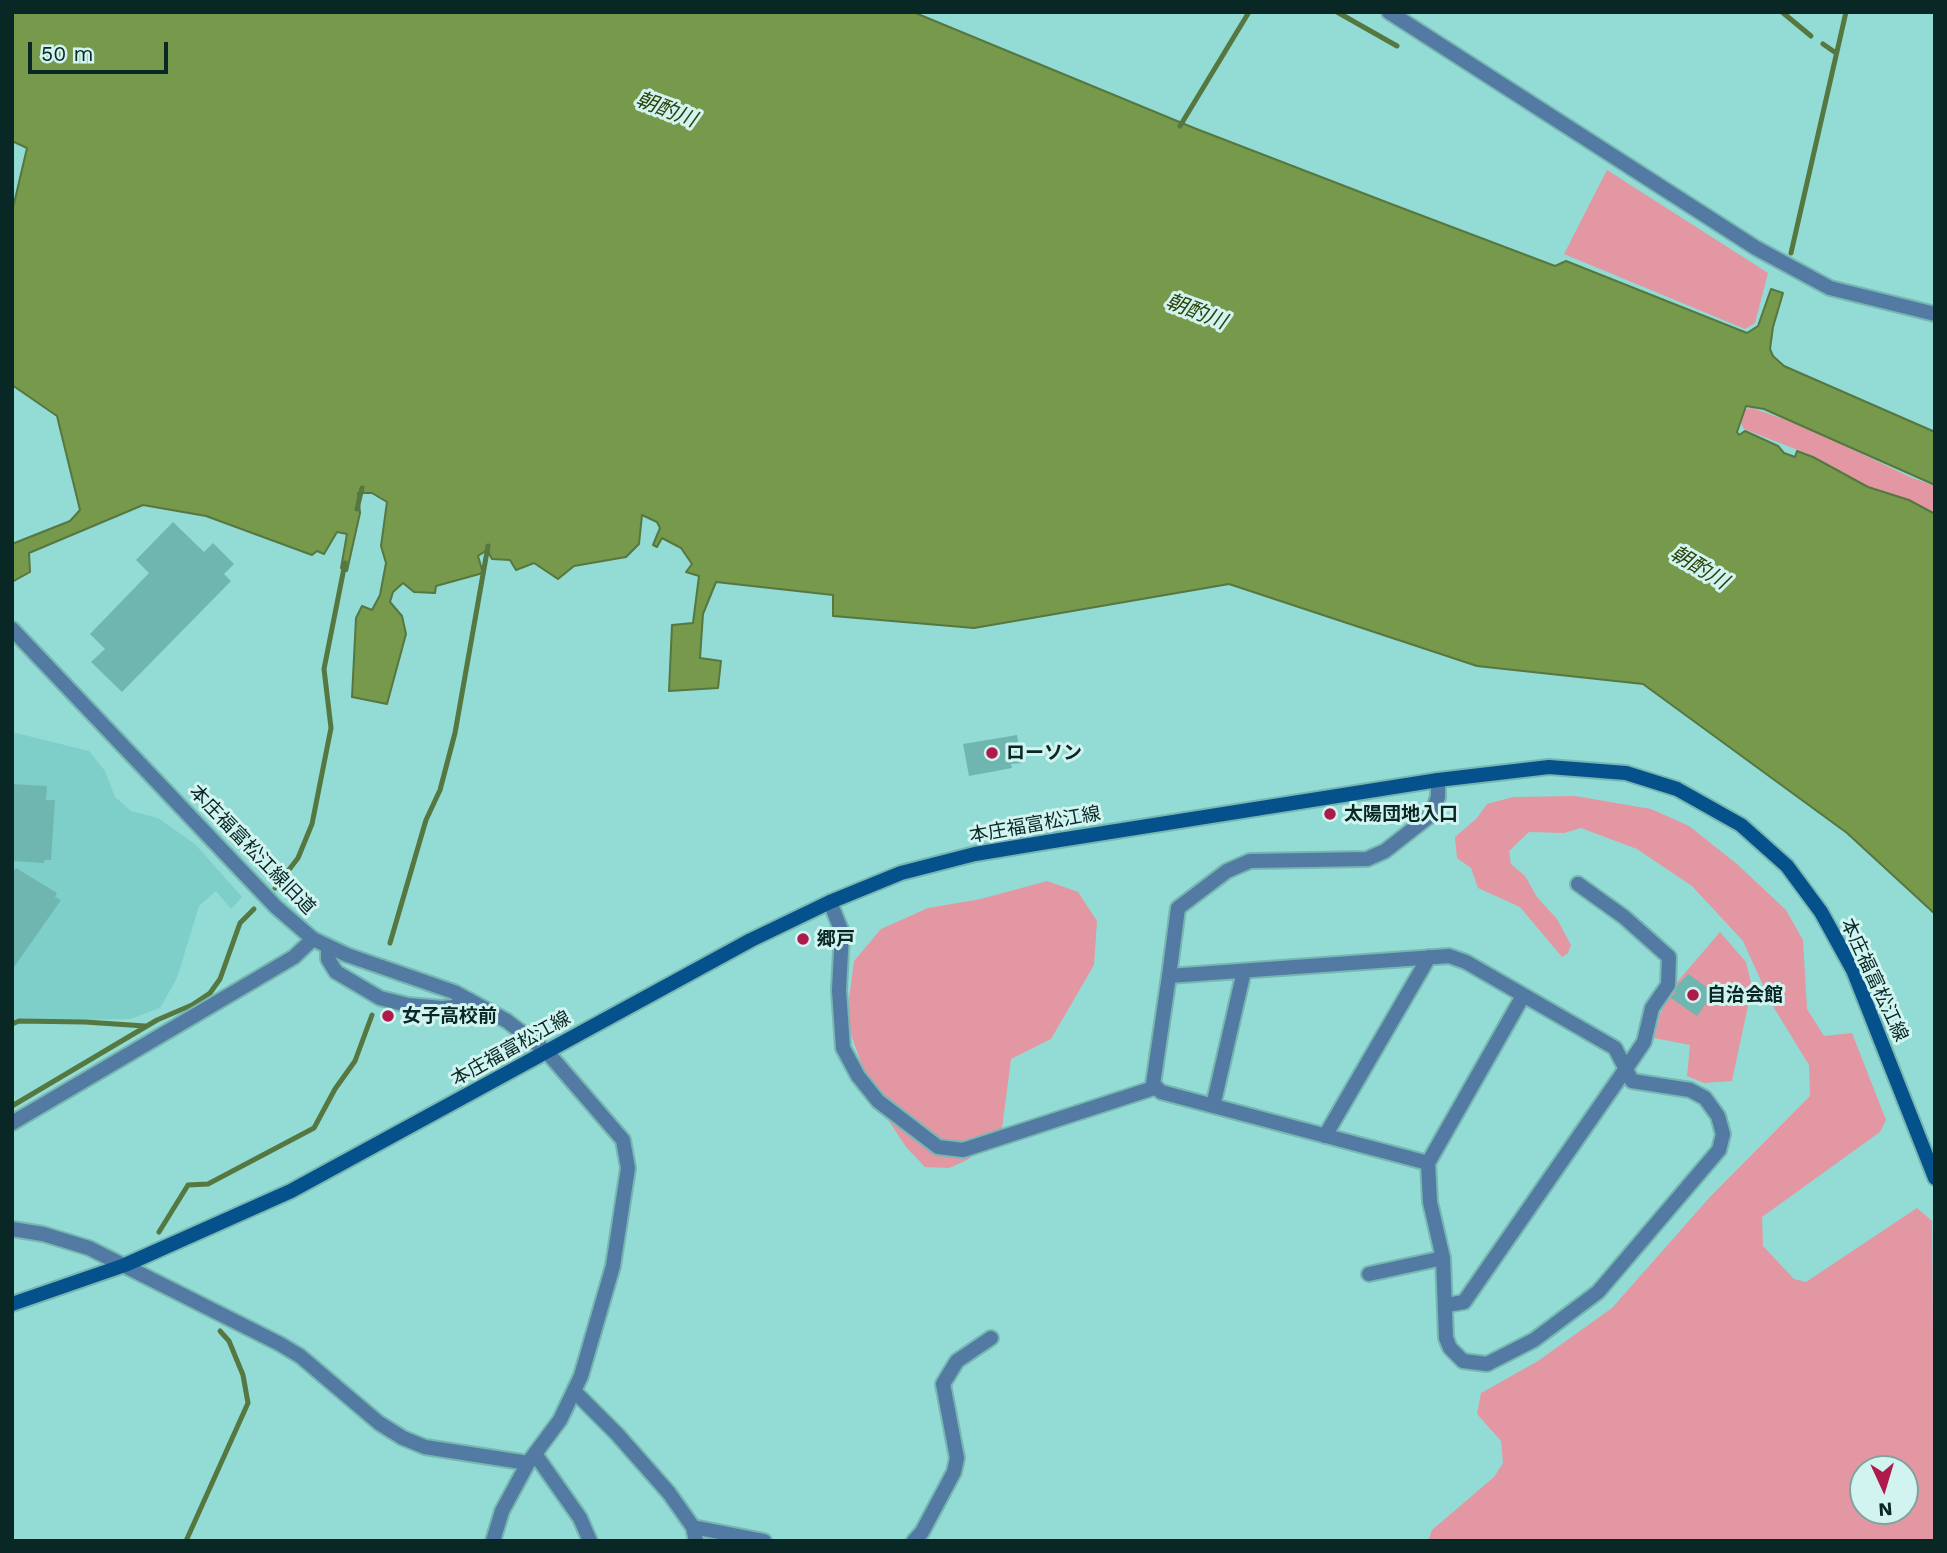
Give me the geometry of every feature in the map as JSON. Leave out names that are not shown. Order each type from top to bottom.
[{"type":"main road","name":"本庄福富松江線","points":[[12,1304],[125,1265],[291,1191],[751,940],[830,902],[901,873],[975,854],[1438,780],[1549,767],[1626,773],[1677,789],[1741,825],[1787,866],[1832,931],[1853,970],[1935,1178]]},
{"type":"street","points":[[1390,12],[1756,248],[1830,288],[1935,314]]},
{"type":"street","name":"本庄福富松江線旧道","points":[[12,629],[276,907],[313,939],[328,947],[429,982],[507,1021],[547,1052],[623,1140],[628,1168],[613,1266],[582,1376],[560,1420],[532,1459],[502,1511],[493,1541]]},
{"type":"street","points":[[1154,1088],[1178,908],[1227,871],[1250,861],[1367,859],[1385,851],[1430,814],[1438,797],[1438,780]]},
{"type":"street","points":[[1447,1306],[1464,1302],[1625,1070],[1644,1042],[1652,1008],[1668,985],[1670,957],[1624,917],[1578,884]]},
{"type":"street","points":[[830,902],[842,932],[839,989],[843,1048],[858,1076],[877,1101],[938,1147],[963,1150],[1154,1088],[1428,1164]]},
{"type":"street","points":[[12,1123],[294,957],[313,939]]},
{"type":"street","points":[[328,947],[328,959],[335,972],[380,998],[408,1005],[442,1008],[453,1007],[469,1000]]},
{"type":"street","points":[[1169,976],[1448,956],[1466,962],[1615,1048],[1632,1081],[1690,1090],[1705,1098],[1718,1116],[1723,1134],[1718,1150],[1598,1292],[1534,1340],[1487,1364],[1463,1361],[1450,1348],[1446,1338],[1447,1306],[1443,1258],[1430,1202],[1428,1164],[1523,996]]},
{"type":"street","points":[[1325,1136],[1429,957]]},
{"type":"street","points":[[1213,1106],[1244,971]]},
{"type":"street","points":[[12,1229],[43,1234],[89,1248],[300,1356],[379,1423],[403,1438],[436,1449],[532,1459],[580,1518],[590,1541]]},
{"type":"street","points":[[1369,1274],[1443,1258]]},
{"type":"street","points":[[914,1541],[922,1532],[954,1472],[957,1458],[943,1384],[957,1361],[991,1338]]},
{"type":"street","points":[[574,1391],[626,1443],[694,1534],[764,1541]]},
{"type":"shaded area","points":[[1607,170],[1768,273],[1755,323],[1745,329],[1564,254]]},
{"type":"shaded area","points":[[1752,408],[1804,426],[1910,477],[1935,486],[1935,514],[1908,500],[1868,487],[1813,456],[1744,429],[1740,421],[1745,409]]},
{"type":"shaded area","points":[[12,732],[89,751],[105,771],[115,797],[131,811],[158,818],[195,844],[242,897],[231,909],[216,891],[199,906],[177,978],[160,1008],[130,1019],[12,1021]]},
{"type":"shaded area","points":[[1575,796],[1651,809],[1689,826],[1737,864],[1786,910],[1803,940],[1807,1009],[1824,1036],[1852,1033],[1886,1120],[1880,1132],[1762,1217],[1763,1246],[1794,1279],[1806,1282],[1917,1208],[1932,1221],[1935,1541],[1428,1541],[1432,1530],[1494,1477],[1503,1463],[1501,1441],[1477,1414],[1481,1393],[1538,1361],[1612,1308],[1709,1198],[1810,1096],[1809,1065],[1771,1003],[1743,941],[1692,886],[1637,849],[1581,828],[1564,833],[1529,832],[1509,851],[1511,864],[1525,876],[1537,897],[1557,919],[1571,945],[1568,953],[1562,957],[1520,907],[1478,888],[1471,868],[1457,858],[1455,837],[1477,818],[1487,804],[1513,797]]},
{"type":"shaded area","points":[[1047,881],[1078,892],[1097,921],[1094,965],[1051,1039],[1011,1059],[1001,1136],[967,1160],[949,1168],[925,1167],[906,1147],[873,1097],[846,1020],[854,961],[881,929],[928,908],[981,899]]},
{"type":"shaded area","points":[[1720,932],[1746,962],[1752,987],[1732,1081],[1704,1083],[1687,1076],[1690,1045],[1654,1038],[1660,1014],[1672,988]]},
{"type":"water","name":"朝酌川","points":[[12,12],[913,12],[1194,128],[1386,202],[1555,266],[1566,261],[1747,333],[1758,326],[1771,289],[1783,293],[1773,327],[1770,349],[1773,356],[1784,366],[1935,432],[1935,485],[1764,409],[1746,406],[1737,432],[1739,435],[1745,431],[1795,457],[1797,451],[1813,457],[1868,487],[1909,500],[1935,514],[1935,914],[1847,833],[1643,684],[1477,666],[1229,584],[974,628],[833,616],[833,595],[716,582],[703,614],[700,658],[721,661],[718,688],[669,691],[672,625],[693,623],[699,576],[686,572],[692,564],[681,548],[662,538],[657,547],[653,545],[660,528],[657,522],[642,515],[639,544],[626,557],[574,566],[558,579],[534,563],[516,570],[510,560],[492,559],[487,550],[478,556],[483,573],[436,586],[435,593],[414,592],[403,583],[393,592],[390,602],[402,616],[406,634],[387,704],[352,697],[356,618],[362,606],[372,610],[380,595],[386,563],[381,546],[387,502],[372,493],[358,493],[360,513],[347,571],[341,568],[347,534],[337,532],[324,554],[317,551],[312,555],[206,516],[143,505],[29,553],[30,572],[12,582],[12,544],[70,521],[80,510],[57,416],[12,385],[12,212],[27,148],[12,141]]},
{"type":"building","points":[[173,522],[204,552],[213,543],[234,564],[224,574],[231,581],[122,692],[91,662],[105,649],[90,634],[149,573],[136,560]]},
{"type":"building","name":"ローソン","points":[[1017,735],[1022,763],[1011,764],[1012,768],[969,776],[963,744]]},
{"type":"building","points":[[12,784],[47,786],[46,800],[55,800],[51,860],[45,860],[44,863],[12,861]]},
{"type":"building","points":[[16,868],[57,893],[55,897],[61,900],[12,970],[12,873]]},
{"type":"building","name":"自治会館","points":[[1688,974],[1714,992],[1697,1016],[1671,998],[1676,991],[1674,989]]},
{"type":"waterway","points":[[1180,126],[1249,12]]},
{"type":"waterway","points":[[1337,12],[1397,46]]},
{"type":"waterway","points":[[1782,12],[1811,36]]},
{"type":"waterway","points":[[1791,253],[1846,12]]},
{"type":"waterway","points":[[1823,44],[1836,53]]},
{"type":"waterway","points":[[357,509],[362,488]]},
{"type":"waterway","points":[[390,943],[426,820],[440,790],[455,733],[488,546]]},
{"type":"waterway","points":[[275,888],[298,858],[312,824],[331,728],[324,669],[345,563]]},
{"type":"waterway","points":[[12,1106],[157,1020],[192,1005],[210,993],[220,979],[240,923],[254,909]]},
{"type":"waterway","points":[[159,1232],[188,1185],[208,1184],[314,1128],[335,1089],[355,1061],[372,1015]]},
{"type":"waterway","points":[[12,1024],[19,1021],[145,1026]]},
{"type":"waterway","points":[[186,1541],[248,1403],[243,1375],[229,1341],[220,1331]]},
{"type":"place","name":"ローソン","points":[[992,753]]},
{"type":"place","name":"太陽団地入口","points":[[1330,814]]},
{"type":"place","name":"郷戸","points":[[803,939]]},
{"type":"place","name":"自治会館","points":[[1693,995]]},
{"type":"place","name":"女子高校前","points":[[388,1016]]}]
